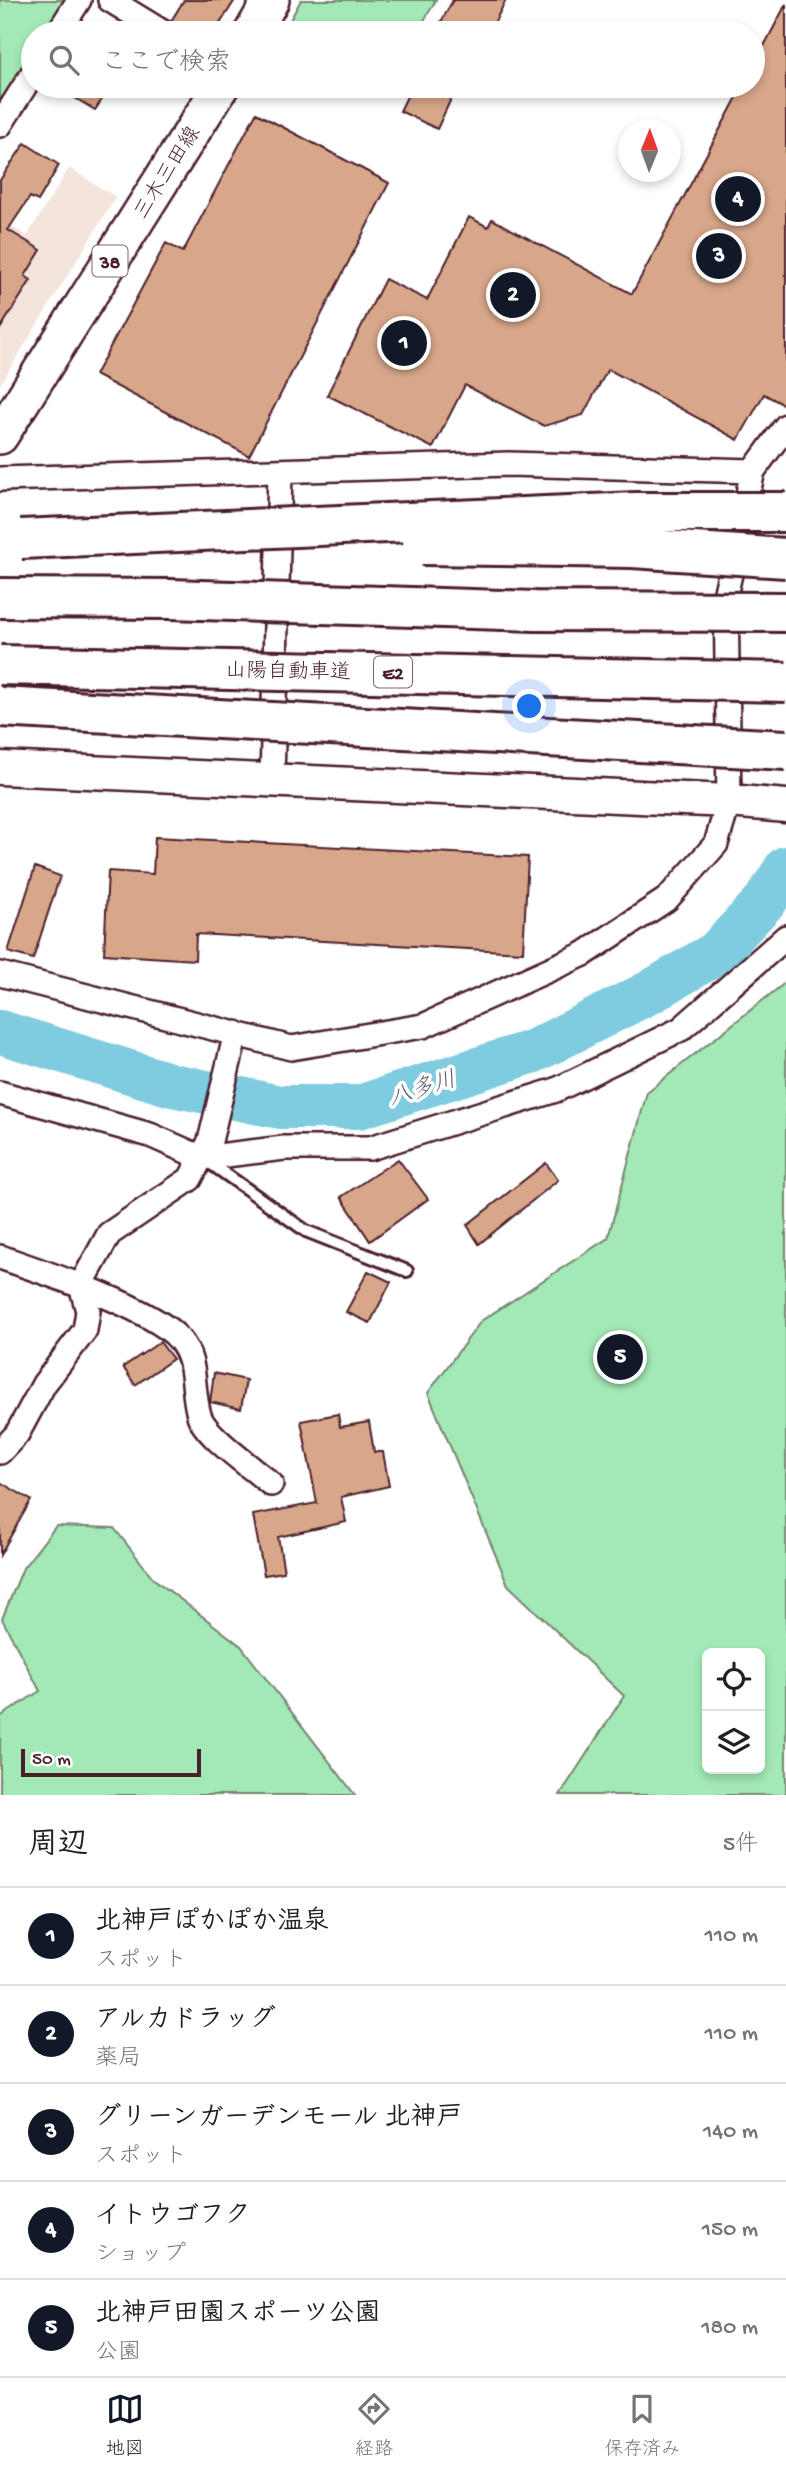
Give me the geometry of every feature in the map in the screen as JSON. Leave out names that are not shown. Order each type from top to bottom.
[{"type":"highway","points":[[786,512],[636,512],[21,539],[618,547],[786,558]]},
{"type":"highway","points":[[0,598],[170,598],[535,611],[786,612]]},
{"type":"highway","name":"山陽自動車道","points":[[0,665],[786,682]]},
{"type":"highway","points":[[0,707],[786,750]]},
{"type":"main road","points":[[259,21],[271,0]]},
{"type":"main road","name":"三木三田線","points":[[0,436],[213,98]]},
{"type":"street","points":[[66,21],[79,0]]},
{"type":"street","points":[[110,0],[144,21]]},
{"type":"street","points":[[0,125],[21,92]]},
{"type":"street","points":[[0,974],[234,1042],[291,1048],[423,1026],[584,954],[667,899],[716,844],[729,801],[726,592],[753,471],[786,426]]},
{"type":"street","points":[[0,479],[509,464],[753,471]]},
{"type":"street","points":[[272,780],[280,472]]},
{"type":"street","points":[[0,768],[729,801],[786,806]]},
{"type":"street","points":[[0,1093],[206,1149],[370,1148],[556,1090],[681,1029],[786,937]]},
{"type":"street","points":[[0,1452],[18,1434],[44,1384],[85,1331],[88,1311],[80,1285],[109,1234],[190,1179],[206,1149],[234,1042]]},
{"type":"street","points":[[0,1256],[80,1285],[156,1322],[177,1336],[190,1355],[199,1416],[208,1433],[237,1453],[271,1484]]},
{"type":"lane","points":[[206,1149],[306,1231],[407,1271]]},
{"type":"shaded area","points":[[69,168],[116,197],[0,385],[0,219],[27,236]]},
{"type":"green space","points":[[0,0],[69,0],[56,21],[21,21],[21,75],[0,108]]},
{"type":"green space","points":[[301,0],[436,0],[424,21],[290,21]]},
{"type":"green space","points":[[786,982],[786,1795],[560,1795],[624,1696],[508,1585],[428,1393],[481,1321],[608,1238],[647,1092]]},
{"type":"green space","points":[[56,1526],[114,1528],[154,1579],[241,1646],[355,1795],[0,1795],[0,1717],[40,1691],[2,1619],[23,1568]]},
{"type":"building","points":[[184,0],[235,0],[222,21],[171,21]]},
{"type":"building","points":[[453,0],[506,0],[495,21],[442,21]]},
{"type":"building","points":[[786,4],[786,406],[764,394],[738,440],[608,369],[583,415],[544,426],[465,385],[433,448],[327,395],[385,279],[427,300],[469,217],[488,227],[492,219],[632,294],[737,98],[765,98],[765,44]]},
{"type":"building","points":[[75,98],[103,98],[95,110]]},
{"type":"building","points":[[406,98],[451,98],[437,129],[400,111]]},
{"type":"building","points":[[256,113],[389,183],[249,456],[95,375],[166,243],[183,252]]},
{"type":"building","points":[[25,143],[59,165],[38,201],[30,197],[8,230],[41,250],[25,276],[31,280],[0,329],[0,180]]},
{"type":"building","points":[[155,837],[528,857],[523,952],[196,934],[195,960],[104,954],[108,871],[153,874]]},
{"type":"building","points":[[35,867],[60,876],[33,959],[8,952]]},
{"type":"building","points":[[398,1159],[428,1199],[370,1241],[341,1197]]},
{"type":"building","points":[[546,1163],[558,1180],[479,1244],[467,1225]]},
{"type":"building","points":[[368,1271],[391,1282],[370,1323],[346,1312]]},
{"type":"building","points":[[160,1342],[173,1359],[135,1385],[123,1367]]},
{"type":"building","points":[[214,1373],[246,1380],[241,1409],[210,1402]]},
{"type":"building","points":[[338,1414],[340,1427],[369,1422],[374,1452],[383,1452],[389,1486],[341,1497],[346,1522],[278,1537],[284,1572],[264,1575],[253,1515],[317,1503],[301,1421]]},
{"type":"building","points":[[0,1482],[31,1500],[0,1555]]},
{"type":"waterway","name":"八多川","points":[[0,1032],[172,1085],[280,1107],[359,1107],[534,1051],[652,991],[716,953],[766,900],[786,868]]},
{"type":"place","name":"イトウゴフク","points":[[738,199]]},
{"type":"place","name":"グリーンガーデンモール 北神戸","points":[[719,256]]},
{"type":"place","name":"アルカドラッグ","points":[[513,295]]},
{"type":"place","name":"北神戸ぽかぽか温泉","points":[[404,343]]},
{"type":"place","name":"北神戸田園スポーツ公園","points":[[620,1357]]}]
